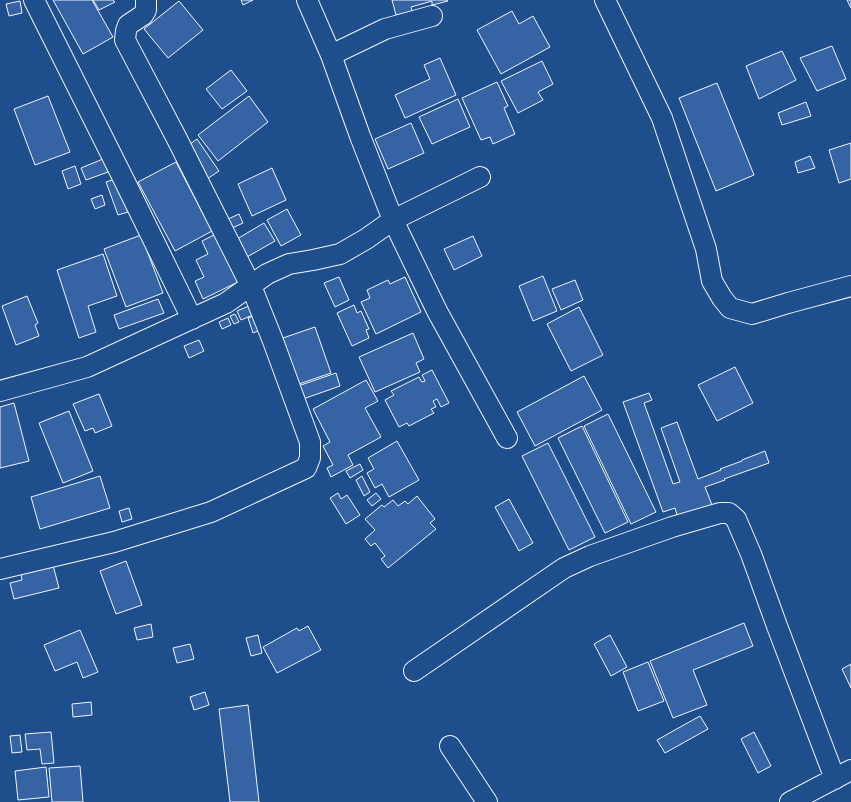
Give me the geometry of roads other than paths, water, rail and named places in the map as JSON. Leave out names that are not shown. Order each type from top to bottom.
[{"type":"street","points":[[34,0],[192,319]]},
{"type":"street","points":[[0,569],[114,542],[211,512],[306,468],[310,458],[310,442],[251,286],[125,40],[128,25],[143,15],[146,10],[146,0]]},
{"type":"street","points":[[307,0],[331,55],[360,136],[393,220],[437,311],[506,438]]},
{"type":"street","points":[[605,0],[662,118],[706,249],[712,281],[730,308],[752,314],[851,286]]},
{"type":"street","points":[[331,55],[385,29],[432,16]]},
{"type":"street","points":[[0,391],[87,367],[226,303],[267,274],[289,264],[340,254],[366,239],[393,220],[480,177]]},
{"type":"street","points":[[414,671],[564,568],[590,556],[672,527],[729,513],[736,519],[843,774],[790,802]]},
{"type":"street","points":[[450,746],[487,802]]}]
